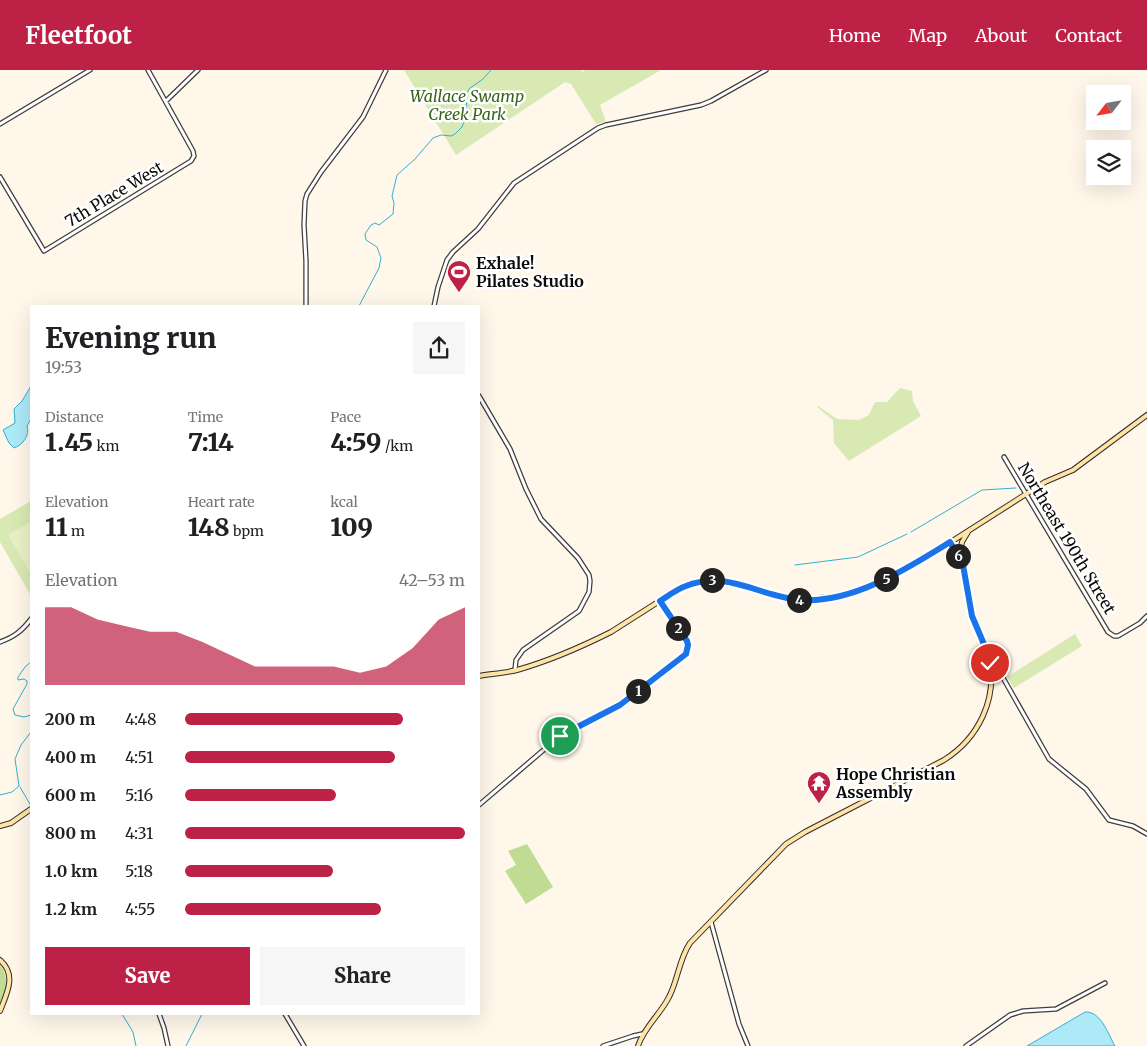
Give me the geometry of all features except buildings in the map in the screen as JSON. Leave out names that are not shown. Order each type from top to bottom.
[{"type":"main road","points":[[480,676],[515,670],[535,664],[599,638],[688,585],[714,580],[734,582],[802,600],[844,595],[870,586],[902,571],[1045,482],[1073,470],[1147,415]]},
{"type":"main road","points":[[959,557],[962,542],[969,530]]},
{"type":"main road","points":[[638,1046],[642,1034],[669,998],[687,947],[778,851],[791,841],[944,760],[962,747],[982,719],[988,701],[991,680],[990,663],[972,616],[966,575],[959,557],[950,542]]},
{"type":"main road","points":[[0,826],[11,823],[30,810]]},
{"type":"main road","points":[[0,960],[9,972],[10,983],[0,1011]]},
{"type":"street","points":[[0,124],[90,70]]},
{"type":"street","points":[[148,70],[166,101],[198,70]]},
{"type":"street","points":[[306,305],[304,210],[307,194],[321,172],[363,117],[386,70]]},
{"type":"street","points":[[434,305],[443,269],[453,252],[478,229],[514,183],[598,128],[701,105],[766,70]]},
{"type":"street","name":"7th Place West","points":[[0,177],[44,251],[187,164],[194,156],[192,148],[166,101]]},
{"type":"street","points":[[480,399],[510,449],[526,489],[541,519],[578,558],[589,575],[589,592],[579,611],[523,650],[516,660],[515,670]]},
{"type":"street","name":"Northeast 190th Street","points":[[1004,456],[1108,632],[1118,636],[1140,623],[1147,616]]},
{"type":"street","points":[[480,803],[566,732],[620,705],[686,654],[688,645],[660,601]]},
{"type":"street","points":[[0,642],[22,630],[30,620]]},
{"type":"street","points":[[986,649],[1051,762],[1086,788],[1109,820],[1133,826],[1147,834]]},
{"type":"street","points":[[991,680],[1002,676]]},
{"type":"street","points":[[711,922],[739,1024],[748,1046]]},
{"type":"street","points":[[966,1046],[1010,1015],[1023,1011],[1056,1009],[1105,983]]},
{"type":"street","points":[[158,1015],[168,1046]]},
{"type":"street","points":[[286,1015],[304,1046]]},
{"type":"street","points":[[604,1046],[642,1034]]},
{"type":"green space","name":"Wallace Swamp Creek Park","points":[[404,70],[581,70],[582,72],[585,70],[661,70],[600,105],[606,122],[596,124],[571,84],[565,82],[456,155]]},
{"type":"green space","points":[[900,388],[912,391],[913,401],[921,416],[849,461],[834,443],[833,420],[817,407],[837,419],[859,420],[869,415],[875,402],[887,402]]},
{"type":"green space","points":[[30,502],[30,594],[0,542],[0,519]]},
{"type":"green space","points":[[30,522],[30,572],[8,535]]},
{"type":"green space","points":[[1075,634],[1082,646],[1014,688],[1007,677]]},
{"type":"green space","points":[[527,844],[553,887],[526,904],[505,871],[516,865],[508,851]]},
{"type":"green space","points":[[0,965],[5,974],[6,984],[0,1004]]},
{"type":"water","points":[[30,388],[28,433],[23,442],[14,448],[9,443],[3,430],[15,423],[14,409],[22,401]]},
{"type":"water","points":[[1085,1012],[1091,1013],[1100,1019],[1115,1046],[1027,1046]]},
{"type":"waterway","points":[[360,305],[379,268],[381,258],[377,247],[366,240],[365,234],[371,225],[375,223],[379,225],[393,214],[394,203],[392,196],[397,175],[415,159],[433,138],[441,135],[451,136],[462,127],[466,116],[467,93],[470,88],[483,79],[491,70]]},
{"type":"waterway","points":[[911,532],[982,490],[1016,488]]},
{"type":"waterway","points":[[795,565],[858,557],[907,534]]},
{"type":"waterway","points":[[30,663],[18,677],[18,680],[24,679],[27,681],[27,684],[13,709],[15,715],[24,717],[30,715]]},
{"type":"waterway","points":[[0,795],[12,792],[19,786],[15,759],[21,745],[30,733]]},
{"type":"waterway","points":[[20,787],[30,804]]},
{"type":"waterway","points":[[123,1015],[133,1032],[136,1046]]},
{"type":"waterway","points":[[186,1046],[202,1015]]},
{"type":"place","name":"Exhale! Pilates Studio","points":[[459,293]]},
{"type":"place","name":"Hope Christian Assembly","points":[[819,804]]},
{"type":"route","points":[[560,736],[620,705],[686,654],[688,650],[687,641],[660,601],[683,587],[701,582],[714,580],[734,582],[802,600],[820,599],[844,595],[880,582],[950,542],[963,565],[972,616],[990,663]]}]
